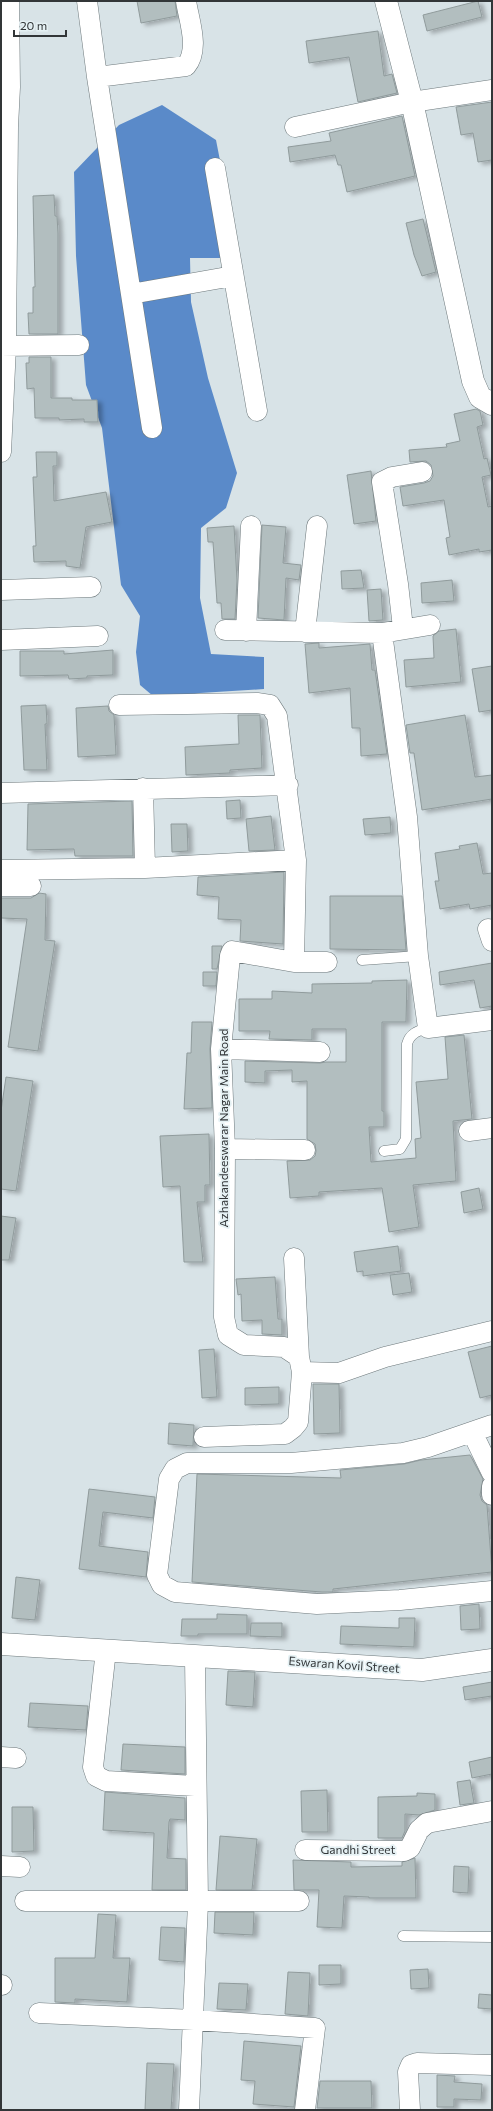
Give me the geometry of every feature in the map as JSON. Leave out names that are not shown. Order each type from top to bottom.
[{"type":"street","points":[[1,442],[4,127],[9,1]]},
{"type":"street","points":[[87,1],[97,77],[152,428]]},
{"type":"street","points":[[97,77],[186,66],[190,60],[193,47],[186,1]]},
{"type":"street","points":[[386,1],[412,102],[473,381],[480,397],[492,404]]},
{"type":"street","points":[[295,127],[412,102],[492,90]]},
{"type":"street","points":[[215,168],[256,411]]},
{"type":"street","points":[[131,294],[233,276]]},
{"type":"street","points":[[3,346],[79,345]]},
{"type":"street","points":[[403,628],[398,584],[382,482],[392,477],[422,472]]},
{"type":"street","points":[[246,631],[250,526]]},
{"type":"street","points":[[305,632],[318,526]]},
{"type":"street","points":[[1,590],[91,587]]},
{"type":"street","points":[[226,630],[382,634],[403,628],[430,625]]},
{"type":"street","points":[[382,634],[407,817],[418,956],[428,1028],[492,1020]]},
{"type":"street","points":[[1,640],[98,636]]},
{"type":"street","points":[[119,706],[256,703],[270,705],[277,716],[288,785],[296,860],[294,962],[327,962]]},
{"type":"street","points":[[1,793],[288,785]]},
{"type":"street","points":[[143,788],[145,868]]},
{"type":"street","points":[[1,870],[145,868],[296,860]]},
{"type":"street","points":[[1,886],[31,886]]},
{"type":"street","name":"Azhakandeeswarar Nagar Main Road","points":[[294,962],[232,951],[221,1049],[225,1148],[224,1317],[228,1335],[244,1345],[284,1347],[300,1365],[339,1373],[385,1357],[492,1331]]},
{"type":"street","points":[[221,1049],[320,1052]]},
{"type":"street","points":[[469,1131],[492,1128]]},
{"type":"street","points":[[225,1148],[305,1150]]},
{"type":"street","points":[[204,1437],[285,1434],[294,1428],[298,1422],[300,1365],[294,1258]]},
{"type":"street","points":[[492,1425],[428,1447],[403,1453],[291,1463],[187,1463],[175,1469],[169,1479],[158,1575],[162,1585],[175,1592],[317,1604],[400,1600],[492,1591]]},
{"type":"street","points":[[472,1432],[492,1473]]},
{"type":"street","points":[[492,1486],[492,1495]]},
{"type":"street","name":"Eswaran Kovil Street","points":[[1,1644],[422,1670],[492,1660]]},
{"type":"street","points":[[106,1650],[93,1768],[96,1776],[106,1780],[196,1786]]},
{"type":"street","points":[[189,2110],[198,1903],[196,1656]]},
{"type":"street","name":"Gandhi Street","points":[[305,1850],[404,1851],[410,1848],[419,1830],[427,1823],[492,1811]]},
{"type":"street","points":[[25,1901],[198,1903],[299,1901]]},
{"type":"street","points":[[39,2013],[194,2020],[315,2028],[305,2110]]},
{"type":"street","points":[[410,2110],[408,2072],[411,2065],[417,2063],[492,2065]]},
{"type":"lane","points":[[362,960],[418,956]]},
{"type":"lane","points":[[384,1151],[400,1149],[404,1145],[406,1139],[408,1038],[415,1032],[428,1028]]},
{"type":"lane","points":[[403,1936],[492,1937]]},
{"type":"water","points":[[162,105],[216,140],[239,258],[190,258],[191,302],[208,378],[237,473],[226,508],[201,528],[200,598],[211,654],[264,657],[264,689],[200,693],[159,701],[140,685],[136,652],[140,616],[121,585],[102,428],[86,385],[76,256],[74,172],[119,125]]},
{"type":"building","points":[[137,1],[175,1],[177,16],[141,23]]},
{"type":"building","points":[[478,1],[482,17],[427,31],[423,15]]},
{"type":"building","points":[[378,31],[384,76],[392,74],[397,93],[358,102],[349,57],[309,63],[306,41]]},
{"type":"building","points":[[492,102],[492,160],[478,162],[473,133],[461,135],[456,107]]},
{"type":"building","points":[[402,116],[415,176],[347,192],[341,165],[338,165],[335,155],[290,162],[288,147],[331,141],[329,133]]},
{"type":"building","points":[[54,195],[55,216],[57,216],[58,233],[58,334],[29,334],[28,313],[33,313],[33,287],[35,287],[33,196]]},
{"type":"building","points":[[423,219],[436,272],[422,276],[414,255],[406,223]]},
{"type":"building","points":[[29,357],[51,357],[51,398],[97,400],[98,422],[84,422],[84,419],[59,420],[59,418],[35,418],[34,388],[27,389],[26,363],[29,363]]},
{"type":"building","points":[[476,409],[480,411],[483,425],[477,427],[484,459],[487,458],[491,475],[482,477],[488,507],[492,506],[492,550],[479,552],[479,549],[449,555],[446,538],[450,537],[444,500],[403,506],[400,487],[430,481],[433,476],[431,465],[426,461],[410,462],[409,450],[447,447],[446,444],[460,441],[454,414]]},
{"type":"building","points":[[36,452],[57,452],[57,466],[53,466],[54,501],[106,492],[112,522],[86,527],[80,568],[66,566],[66,561],[34,562],[33,546],[36,546],[33,477],[37,477]]},
{"type":"building","points":[[371,471],[376,521],[354,524],[347,475]]},
{"type":"building","points":[[262,525],[286,527],[283,563],[301,565],[299,580],[286,578],[284,620],[258,618]]},
{"type":"building","points":[[234,526],[237,580],[235,619],[222,619],[221,603],[217,603],[213,542],[208,542],[207,528]]},
{"type":"building","points":[[361,570],[364,588],[342,589],[341,571]]},
{"type":"building","points":[[452,580],[454,601],[422,603],[421,583]]},
{"type":"building","points":[[381,589],[383,620],[369,621],[367,590]]},
{"type":"building","points":[[456,629],[461,682],[406,687],[404,660],[434,658],[433,636],[439,631]]},
{"type":"building","points":[[319,643],[319,648],[370,644],[372,670],[375,670],[387,754],[361,756],[360,728],[352,728],[350,688],[309,693],[305,644]]},
{"type":"building","points":[[113,650],[113,675],[87,676],[87,678],[69,679],[68,675],[20,676],[20,651],[64,651],[64,654]]},
{"type":"building","points":[[492,666],[492,710],[479,712],[472,669]]},
{"type":"building","points":[[46,705],[47,724],[45,724],[47,770],[24,770],[21,706]]},
{"type":"building","points":[[108,706],[109,711],[114,715],[116,755],[78,757],[76,708]]},
{"type":"building","points":[[238,715],[260,715],[262,768],[230,770],[230,773],[186,775],[185,747],[239,744]]},
{"type":"building","points":[[465,715],[475,777],[492,775],[492,799],[422,810],[414,753],[410,753],[406,725]]},
{"type":"building","points":[[240,800],[241,818],[227,819],[226,801]]},
{"type":"building","points":[[132,801],[133,856],[75,856],[74,849],[27,850],[28,804]]},
{"type":"building","points":[[271,816],[275,850],[249,851],[246,819]]},
{"type":"building","points":[[390,817],[391,833],[365,835],[363,819]]},
{"type":"building","points":[[171,824],[187,824],[188,851],[172,852]]},
{"type":"building","points":[[477,843],[483,874],[492,873],[492,905],[470,909],[469,904],[440,909],[435,881],[439,881],[435,853],[460,849],[459,846]]},
{"type":"building","points":[[284,872],[283,944],[240,941],[241,920],[218,919],[219,897],[197,895],[198,877]]},
{"type":"building","points":[[39,893],[46,894],[45,940],[55,941],[38,1051],[8,1047],[27,919],[1,918],[1,898],[31,898]]},
{"type":"building","points":[[330,896],[402,896],[406,950],[330,949]]},
{"type":"building","points":[[212,946],[222,946],[217,969],[212,969]]},
{"type":"building","points":[[492,963],[492,1006],[480,1008],[474,980],[440,985],[439,972]]},
{"type":"building","points":[[203,972],[217,972],[216,986],[203,986]]},
{"type":"building","points":[[407,980],[406,1022],[382,1022],[382,1111],[384,1111],[384,1127],[369,1127],[371,1162],[416,1158],[415,1139],[421,1138],[416,1082],[448,1079],[445,1037],[464,1035],[472,1119],[453,1121],[456,1181],[413,1185],[419,1227],[389,1232],[382,1188],[319,1192],[319,1196],[290,1198],[287,1161],[310,1160],[315,1156],[316,1151],[315,1144],[307,1139],[307,1081],[292,1082],[292,1070],[265,1071],[265,1083],[245,1082],[245,1061],[320,1063],[346,1062],[346,1029],[312,1029],[312,1040],[269,1039],[270,1031],[239,1031],[239,999],[272,999],[272,991],[312,993],[312,984],[372,983],[372,981]]},
{"type":"building","points":[[192,1022],[212,1022],[210,1049],[212,1108],[184,1109],[187,1053],[191,1053]]},
{"type":"building","points":[[6,1077],[33,1081],[16,1191],[1,1189],[1,1111]]},
{"type":"building","points":[[209,1134],[210,1185],[205,1185],[205,1202],[197,1202],[203,1262],[184,1262],[180,1186],[163,1187],[160,1136]]},
{"type":"building","points":[[479,1188],[483,1209],[464,1213],[461,1192]]},
{"type":"building","points":[[1,1216],[16,1218],[9,1260],[1,1260]]},
{"type":"building","points":[[398,1246],[401,1271],[363,1276],[363,1271],[357,1272],[354,1252]]},
{"type":"building","points":[[409,1273],[412,1292],[393,1295],[390,1275]]},
{"type":"building","points":[[275,1277],[278,1319],[282,1319],[282,1335],[262,1334],[262,1320],[242,1321],[241,1294],[238,1295],[236,1279]]},
{"type":"building","points":[[492,1346],[492,1395],[480,1398],[468,1352]]},
{"type":"building","points":[[214,1349],[217,1397],[202,1398],[199,1350]]},
{"type":"building","points":[[313,1384],[339,1384],[340,1433],[314,1434]]},
{"type":"building","points":[[279,1387],[279,1404],[245,1405],[245,1388]]},
{"type":"building","points":[[169,1423],[194,1425],[193,1446],[168,1444]]},
{"type":"building","points":[[470,1455],[483,1479],[480,1495],[482,1501],[487,1505],[492,1572],[333,1589],[333,1592],[192,1582],[197,1474],[341,1478],[340,1470],[404,1464],[421,1460]]},
{"type":"building","points":[[89,1489],[155,1497],[153,1518],[103,1512],[99,1546],[148,1552],[146,1577],[79,1569]]},
{"type":"building","points":[[16,1577],[40,1580],[35,1620],[12,1618]]},
{"type":"building","points":[[479,1604],[480,1629],[461,1630],[460,1606]]},
{"type":"building","points":[[217,1614],[247,1615],[247,1634],[198,1634],[198,1636],[181,1636],[182,1619],[217,1619]]},
{"type":"building","points":[[399,1618],[415,1618],[414,1647],[340,1644],[341,1626],[399,1628]]},
{"type":"building","points":[[251,1623],[282,1623],[282,1637],[250,1636]]},
{"type":"building","points":[[228,1671],[255,1672],[253,1707],[226,1705]]},
{"type":"building","points":[[492,1682],[492,1696],[465,1700],[463,1687]]},
{"type":"building","points":[[30,1703],[88,1706],[86,1730],[28,1727]]},
{"type":"building","points":[[123,1744],[185,1747],[185,1774],[121,1770]]},
{"type":"building","points":[[492,1757],[492,1774],[472,1778],[469,1762]]},
{"type":"building","points":[[470,1780],[474,1803],[460,1805],[457,1782]]},
{"type":"building","points":[[327,1790],[328,1832],[302,1832],[301,1791]]},
{"type":"building","points":[[105,1792],[185,1798],[185,1820],[170,1819],[169,1822],[167,1858],[186,1859],[186,1890],[152,1890],[154,1833],[103,1830]]},
{"type":"building","points":[[417,1793],[435,1794],[435,1810],[419,1815],[405,1814],[405,1831],[402,1838],[378,1838],[378,1797],[417,1796]]},
{"type":"building","points":[[12,1807],[33,1807],[34,1851],[12,1852]]},
{"type":"building","points":[[220,1836],[257,1839],[252,1890],[216,1890]]},
{"type":"building","points":[[415,1858],[416,1898],[369,1898],[344,1896],[342,1928],[317,1927],[319,1890],[294,1890],[293,1860],[351,1862],[351,1867],[402,1866],[402,1862]]},
{"type":"building","points":[[454,1866],[469,1867],[468,1893],[453,1892]]},
{"type":"building","points":[[215,1912],[254,1912],[253,1935],[214,1933]]},
{"type":"building","points":[[98,1914],[116,1915],[113,1958],[130,1958],[127,2002],[75,1999],[75,2003],[55,2002],[55,1958],[95,1958]]},
{"type":"building","points":[[161,1927],[185,1928],[184,1962],[159,1960]]},
{"type":"building","points":[[319,1965],[341,1965],[341,1984],[319,1985]]},
{"type":"building","points":[[428,1969],[429,1988],[411,1989],[410,1970]]},
{"type":"building","points":[[288,1972],[310,1973],[308,2016],[285,2014]]},
{"type":"building","points":[[219,1983],[248,1984],[246,2010],[217,2009]]},
{"type":"building","points":[[479,1994],[492,1995],[492,2009],[478,2008]]},
{"type":"building","points":[[244,2041],[301,2046],[294,2107],[253,2104],[255,2081],[241,2080]]},
{"type":"building","points":[[147,2063],[174,2064],[171,2110],[145,2110]]},
{"type":"building","points":[[437,2075],[455,2076],[454,2082],[482,2084],[481,2100],[454,2099],[454,2107],[437,2107]]},
{"type":"building","points":[[320,2081],[371,2081],[372,2108],[317,2108]]}]
